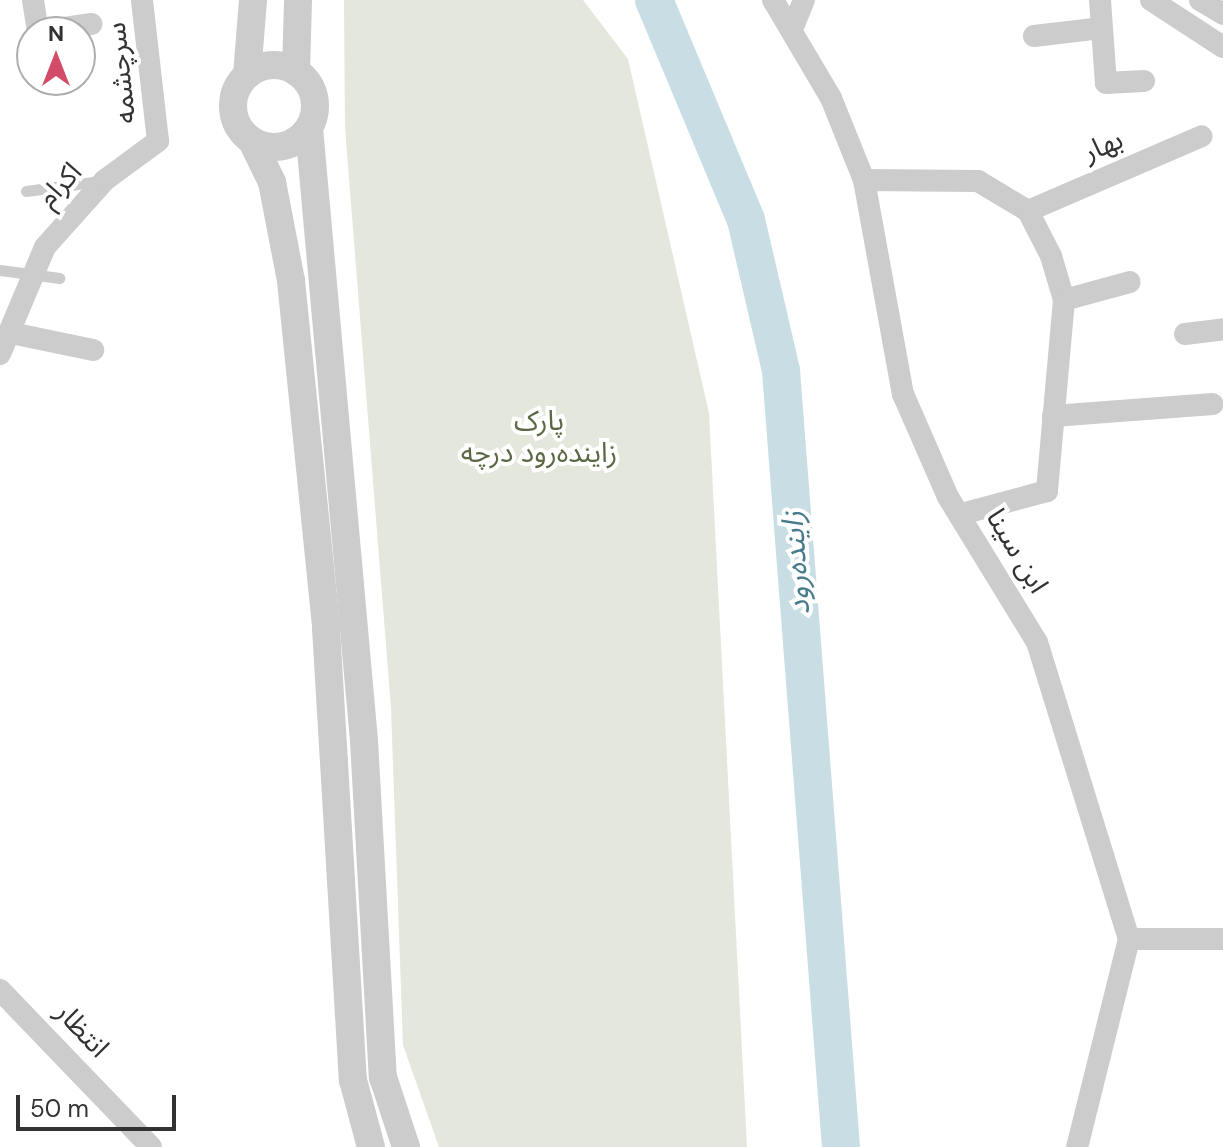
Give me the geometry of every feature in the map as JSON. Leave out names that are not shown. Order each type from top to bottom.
[{"type":"street","name":"سرچشمه","points":[[142,0],[158,141]]},
{"type":"street","points":[[253,0],[247,75],[233,109],[272,182],[291,281],[326,628],[353,1080],[371,1147]]},
{"type":"street","points":[[296,72],[298,0]]},
{"type":"street","name":"ابن سینا","points":[[773,0],[793,27],[864,180],[903,394],[961,514],[1037,642],[1129,939]]},
{"type":"street","points":[[793,27],[804,0]]},
{"type":"street","points":[[1100,0],[1106,83],[1144,81]]},
{"type":"street","points":[[1200,0],[1223,14]]},
{"type":"street","points":[[1162,4],[1223,47]]},
{"type":"street","points":[[1034,36],[1101,28]]},
{"type":"street","points":[[247,75],[271,66],[296,72],[312,91],[309,128],[364,741],[383,1077],[406,1147]]},
{"type":"street","points":[[252,141],[289,144],[309,128]]},
{"type":"street","name":"بهار","points":[[1028,211],[1202,136]]},
{"type":"street","name":"اکرام","points":[[0,354],[45,247],[105,180],[158,141]]},
{"type":"street","points":[[864,180],[978,181],[1028,211],[1064,300],[1047,491],[961,514]]},
{"type":"street","points":[[1064,300],[1130,282]]},
{"type":"street","points":[[1185,334],[1223,329]]},
{"type":"street","points":[[11,333],[93,350]]},
{"type":"street","points":[[1053,416],[1213,404]]},
{"type":"street","points":[[1077,1147],[1129,939],[1223,939]]},
{"type":"street","name":"انتظار","points":[[0,990],[151,1147]]},
{"type":"lane","points":[[26,191],[105,180]]},
{"type":"lane","points":[[0,270],[34,269],[59,278]]},
{"type":"green space","name":"پارک زاینده‌رود درچه","points":[[344,0],[583,0],[628,59],[709,413],[747,1147],[439,1147],[403,1045],[391,708],[345,128]]},
{"type":"waterway","name":"زاینده‌رود","points":[[654,0],[746,220],[781,371],[841,1147]]}]
